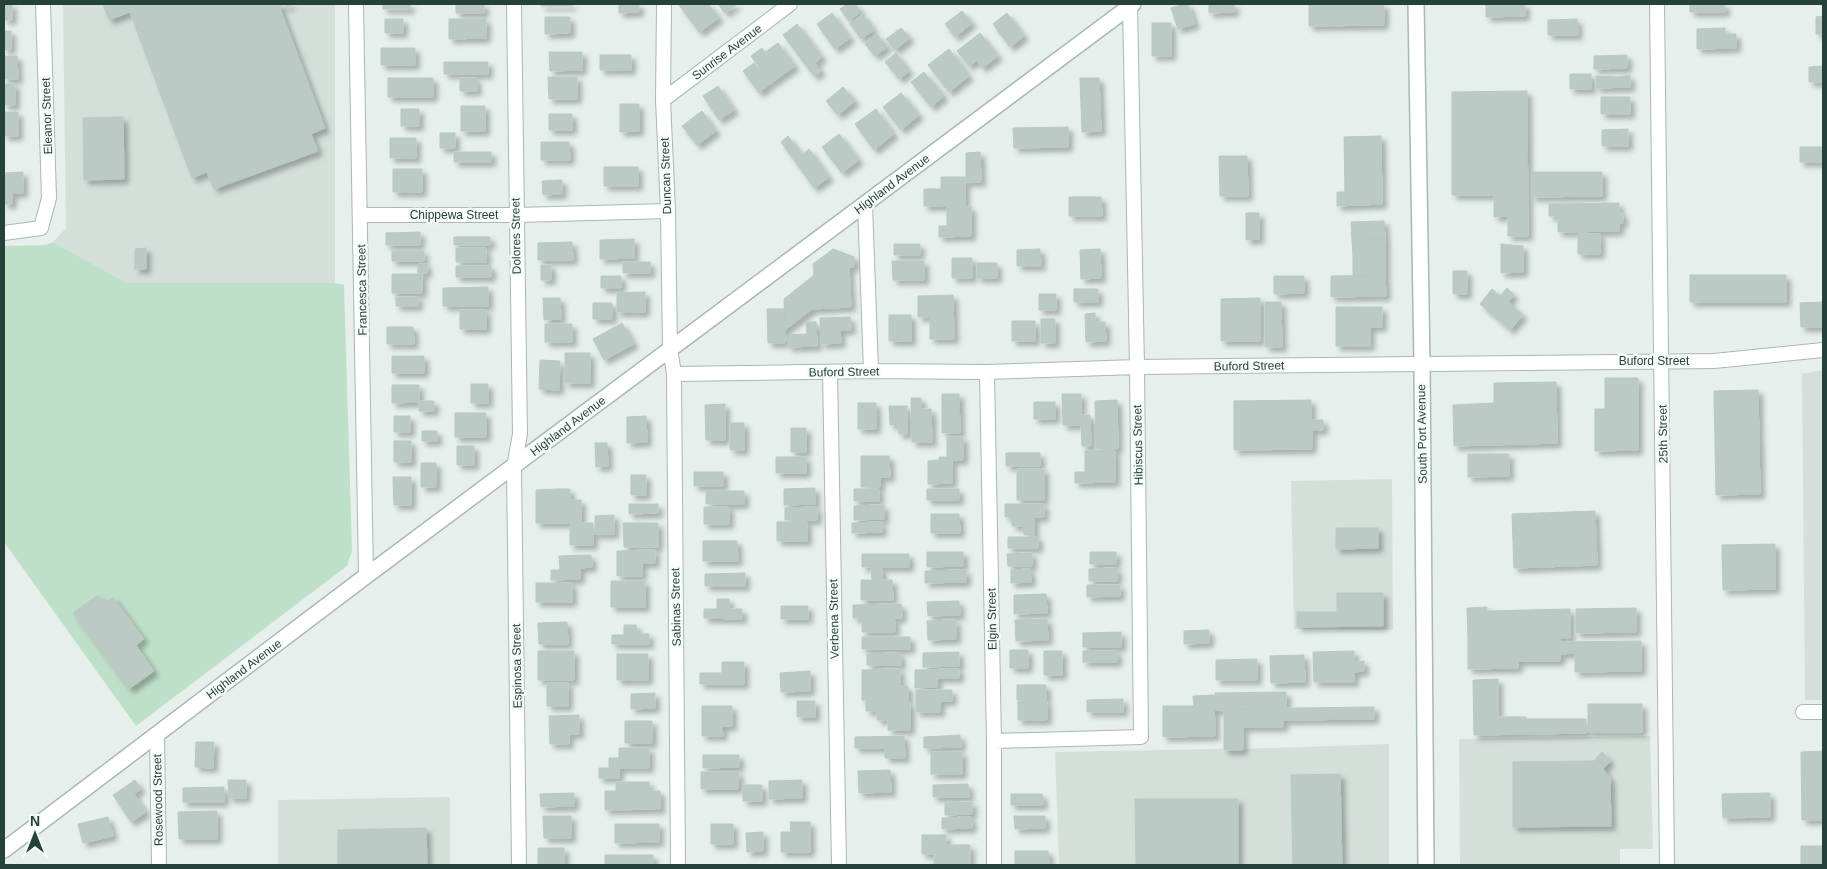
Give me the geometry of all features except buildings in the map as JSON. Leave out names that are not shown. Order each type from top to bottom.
[{"type":"street","name":"Eleanor Street","points":[[4,233],[41,228],[49,198],[43,4]]},
{"type":"street","name":"Francesca Street","points":[[356,4],[366,576]]},
{"type":"street","name":"Dolores Street","points":[[514,4],[520,434],[514,467]]},
{"type":"street","name":"Duncan Street","points":[[664,4],[663,100],[668,211],[670,348]]},
{"type":"street","name":"Sunrise Avenue","points":[[663,100],[790,4]]},
{"type":"street","name":"South Port Avenue","points":[[1416,4],[1422,364],[1426,865]]},
{"type":"street","name":"25th Street","points":[[1657,4],[1667,865]]},
{"type":"street","name":"Highland Avenue","points":[[4,850],[670,348],[1131,5]]},
{"type":"street","name":"Hibiscus Street","points":[[994,741],[1141,737],[1131,5]]},
{"type":"street","points":[[865,204],[871,372]]},
{"type":"street","name":"Chippewa Street","points":[[361,215],[516,215],[668,211]]},
{"type":"street","name":"Sabinas Street","points":[[670,348],[674,374],[678,865]]},
{"type":"street","name":"Buford Street","points":[[674,374],[987,372],[1137,367],[1714,361],[1823,350]]},
{"type":"street","name":"Verbena Street","points":[[830,372],[839,865]]},
{"type":"street","name":"Elgin Street","points":[[987,372],[994,741],[994,865]]},
{"type":"street","name":"Espinosa Street","points":[[514,467],[519,865]]},
{"type":"street","points":[[1803,712],[1823,712]]},
{"type":"street","name":"Rosewood Street","points":[[157,735],[159,865]]},
{"type":"shaded area","points":[[63,4],[335,4],[335,283],[127,283],[53,242],[66,228]]},
{"type":"shaded area","points":[[1823,370],[1823,700],[1805,700],[1802,374]]},
{"type":"shaded area","points":[[1392,479],[1393,630],[1294,629],[1291,481]]},
{"type":"shaded area","points":[[1650,736],[1653,849],[1620,849],[1620,865],[1460,865],[1459,739]]},
{"type":"shaded area","points":[[1389,744],[1389,865],[1059,865],[1055,752]]},
{"type":"shaded area","points":[[450,797],[450,865],[278,865],[278,800]]},
{"type":"green space","points":[[53,242],[127,283],[335,283],[344,285],[352,551],[347,566],[136,726],[4,542],[4,246],[46,245]]}]
